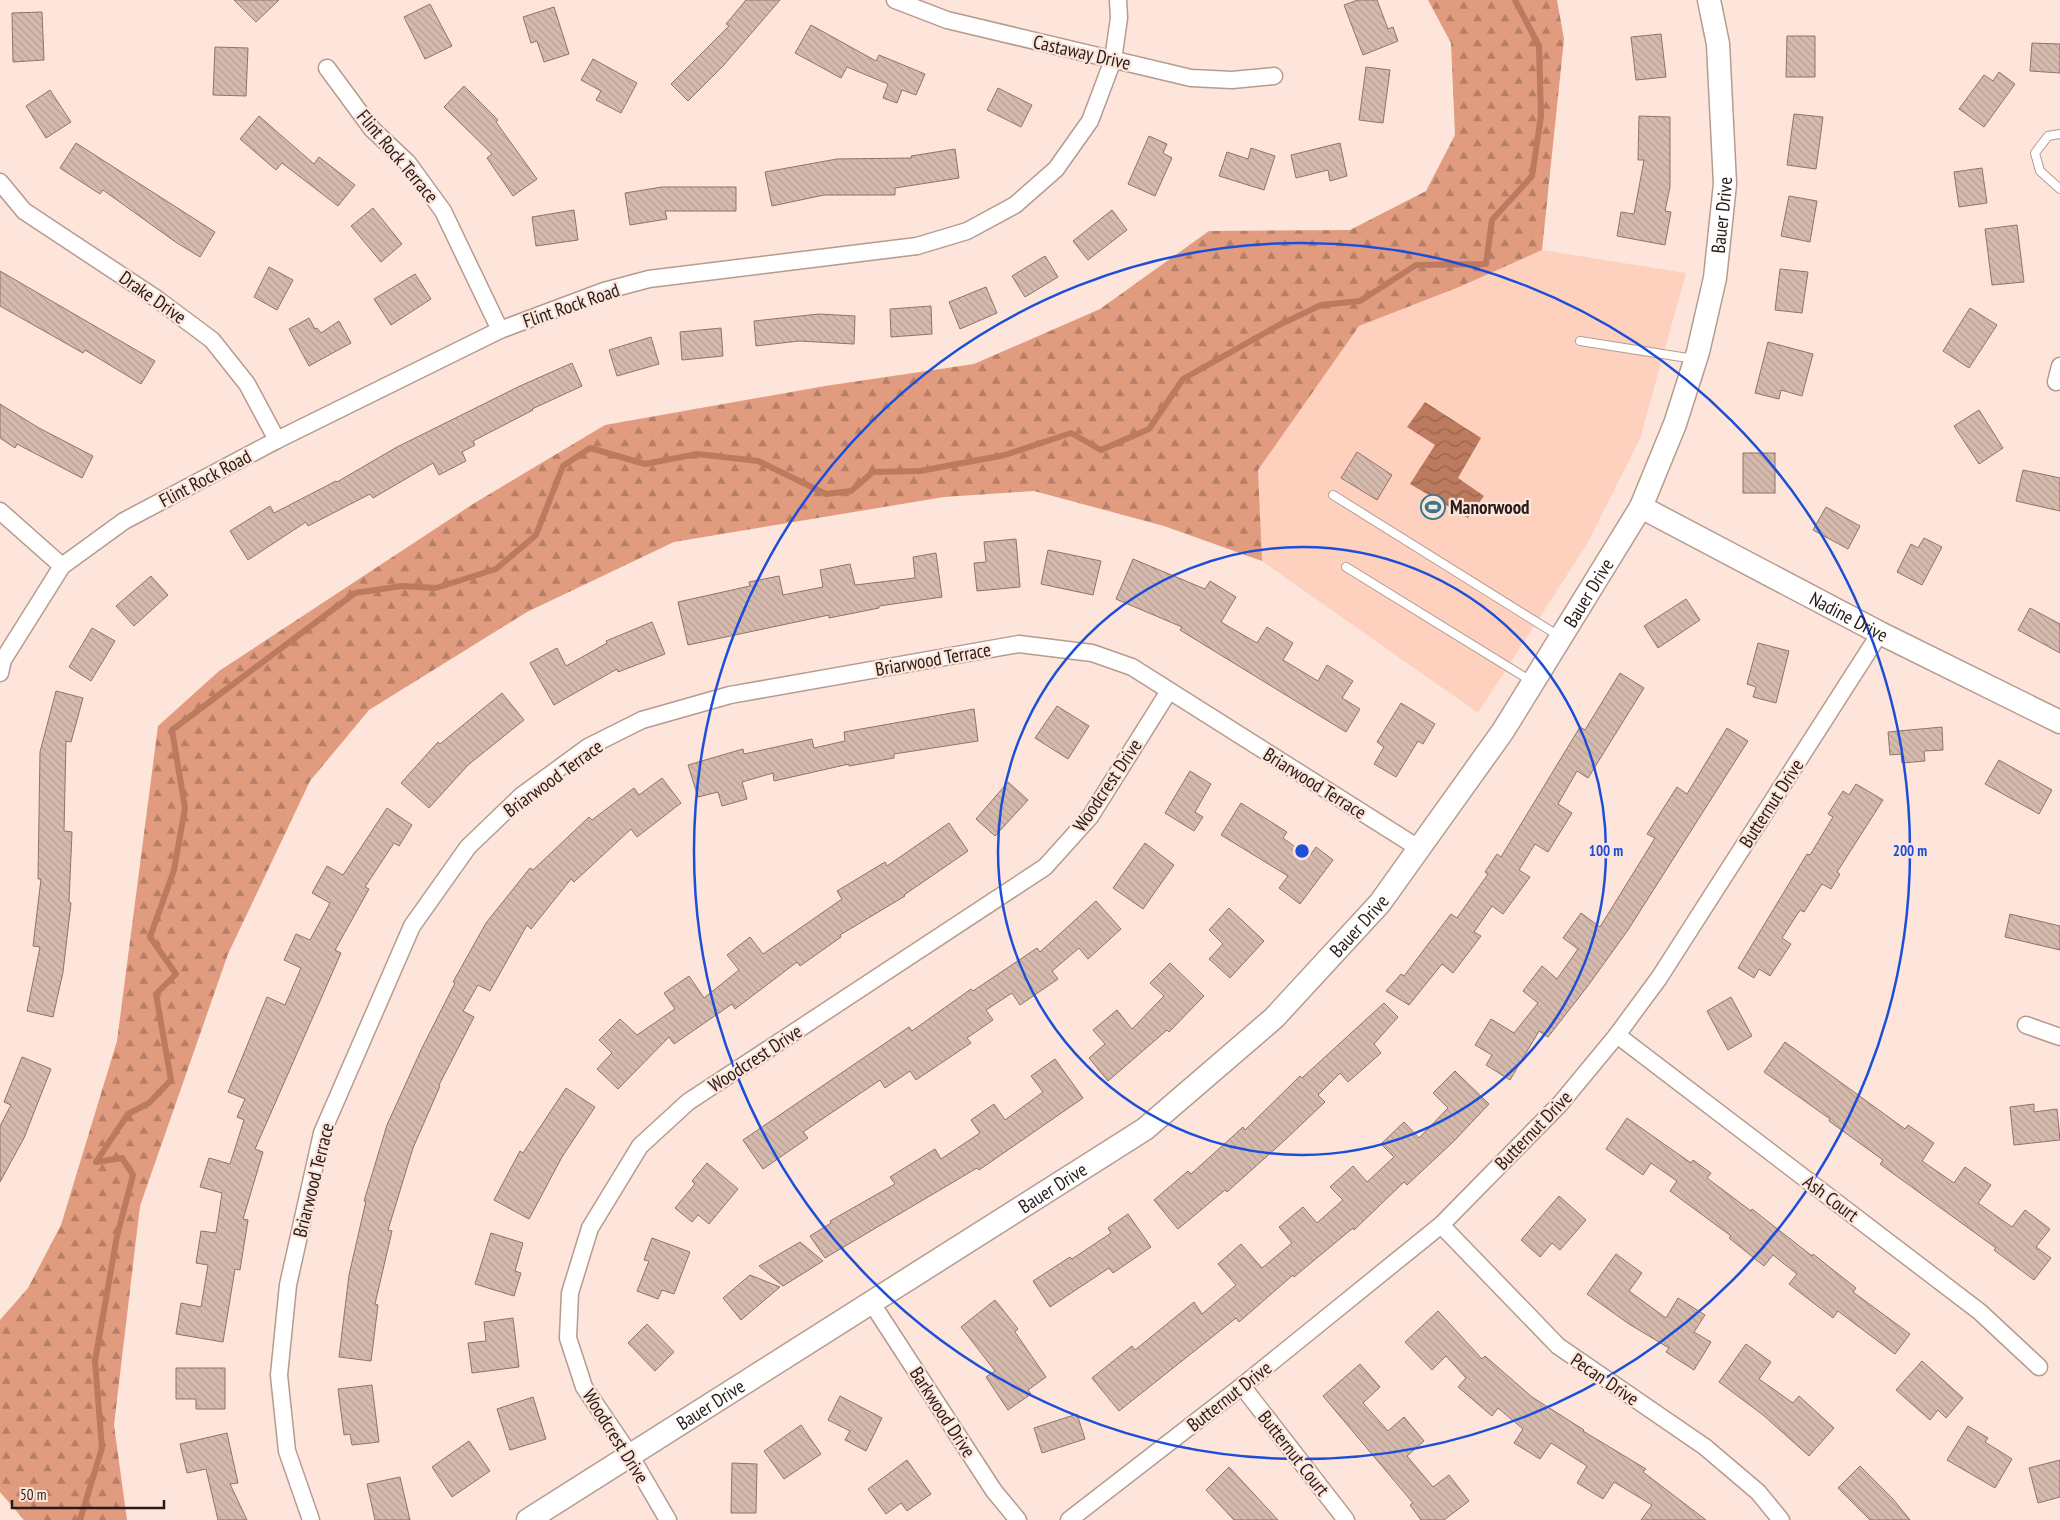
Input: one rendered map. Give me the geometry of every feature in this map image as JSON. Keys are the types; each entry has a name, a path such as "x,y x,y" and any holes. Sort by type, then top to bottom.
{"street":[{"name":"Castaway Drive","path":"895,0 947,20 1191,78 1232,80 1274,76"},
{"name":"Flint Rock Road","path":"0,673 3,660 62,566 124,521 277,440 500,330 604,291 650,279 917,246 967,231 1015,205 1056,169 1090,121 1112,60 1119,18 1118,0"},
{"name":"Bauer Drive","path":"528,1520 1145,1129 1274,1018 1380,903 1503,730 1561,637 1641,507 1675,424 1696,359 1715,278 1725,184 1718,44 1710,0"},
{"name":"Flint Rock Terrace","path":"327,68 372,129 408,163 444,211 500,330"},
{"name":"Drake Drive","path":"0,182 24,211 157,299 212,340 248,384 277,440"},
{"name":"Nadine Drive","path":"1641,507 1880,633 2060,722"},
{"path":"0,511 62,566"},
{"name":"Butternut Drive","path":"1069,1520 1242,1386 1440,1225 1560,1104 1617,1035 1659,978 1880,633"},
{"name":"Briarwood Terrace","path":"310,1520 287,1452 279,1375 288,1285 322,1133 412,926 468,847 521,796 588,747 642,720 730,694 1019,644 1092,654 1132,667 1420,849"},
{"name":"Woodcrest Drive","path":"668,1520 630,1455 584,1387 568,1338 570,1293 590,1228 640,1146 688,1102 1045,867 1090,817 1169,691"},
{"path":"2026,1025 2060,1037"},
{"name":"Ash Court","path":"1617,1035 1980,1312 2039,1367"},
{"name":"Pecan Drive","path":"1440,1225 1558,1346 1705,1447 1758,1492 1781,1520"},
{"name":"Barkwood Drive","path":"871,1302 994,1491 1018,1520"},
{"name":"Butternut Court","path":"1242,1386 1346,1520"}],"lane":[{"path":"2060,134 2048,136 2035,153 2040,171 2060,189"},
{"path":"1580,341 1696,359"},
{"path":"1333,495 1561,637"},
{"path":"1346,567 1533,682"}],"green space":[{"path":"1428,0 1557,0 1564,39 1542,250 1330,435 1262,561 1164,526 1034,491 944,497 674,542 527,612 369,710 310,781 228,954 140,1206 114,1425 127,1520 24,1520 0,1492 0,1320 28,1288 61,1225 117,1041 158,726 219,671 473,504 605,425 825,386 974,364 1100,309 1209,231 1350,230 1426,191 1455,135 1451,43"}],"shaded area":[{"name":"Manorwood","path":"1542,250 1686,273 1640,439 1587,544 1478,713 1262,561 1258,470 1359,326 1459,287"}],"water":[{"path":"1425,402 1481,438 1458,478 1484,496 1468,518 1410,484 1435,445 1407,427"}],"building":[{"path":"234,0 279,0 256,22"},
{"path":"746,0 780,0 723,66 688,101 671,84 729,26 726,24"},
{"path":"1358,0 1377,0 1388,29 1393,27 1398,41 1363,55 1344,5"},
{"path":"430,4 452,46 425,59 404,17"},
{"path":"554,7 569,54 544,62 537,41 531,43 523,17"},
{"path":"42,12 44,60 13,62 12,13"},
{"path":"811,25 876,61 879,55 925,74 916,95 902,90 897,103 883,98 888,84 847,67 841,78 795,53"},
{"path":"1661,34 1666,77 1636,80 1631,37"},
{"path":"1787,36 1815,36 1815,77 1786,77"},
{"path":"2032,43 2060,44 2060,73 2030,71"},
{"path":"215,47 248,48 246,96 213,95"},
{"path":"593,59 637,83 621,113 596,100 601,91 581,80"},
{"path":"1366,67 1390,70 1383,123 1359,120"},
{"path":"1999,72 2015,84 1984,127 1959,109 1984,75 1993,81"},
{"path":"464,86 498,120 496,122 537,179 513,196 487,158 492,154 444,107"},
{"path":"998,88 1032,105 1021,127 987,110"},
{"path":"50,90 71,122 46,138 26,106"},
{"path":"1794,114 1823,117 1816,169 1787,165"},
{"path":"259,116 314,164 319,157 355,185 338,206 282,163 276,170 240,139"},
{"path":"1639,116 1670,117 1670,187 1665,211 1671,212 1665,245 1617,236 1621,212 1634,214 1644,160 1638,160"},
{"path":"1149,136 1167,144 1163,153 1172,158 1155,196 1128,184"},
{"path":"76,143 215,232 200,257 177,243 103,190 100,194 60,168"},
{"path":"1340,143 1347,176 1330,181 1328,170 1296,178 1291,155"},
{"path":"1251,148 1275,156 1264,190 1219,176 1227,152 1248,159"},
{"path":"955,149 959,178 895,188 895,195 824,195 772,206 765,172 837,159 912,158 911,156"},
{"path":"1982,168 1987,203 1959,207 1954,172"},
{"path":"662,187 736,187 736,211 665,211 667,219 630,225 625,193"},
{"path":"1789,196 1817,201 1810,242 1781,236"},
{"path":"373,208 402,244 381,262 351,226"},
{"path":"574,210 578,240 536,246 532,217"},
{"path":"1112,210 1127,230 1088,260 1073,241"},
{"path":"2017,225 2024,282 1992,285 1985,229"},
{"path":"1045,256 1058,277 1025,297 1012,276"},
{"path":"269,267 293,280 277,310 254,297"},
{"path":"1780,269 1808,272 1802,313 1775,310"},
{"path":"0,271 155,361 141,384 85,350 83,353 0,306"},
{"path":"415,274 431,299 391,325 374,299"},
{"path":"986,287 997,313 960,329 949,302"},
{"path":"931,306 932,334 891,337 890,309"},
{"path":"1970,308 1997,325 1969,368 1943,351"},
{"path":"819,314 855,316 854,344 799,341 756,346 754,321"},
{"path":"309,318 315,329 317,328 321,333 339,321 351,343 309,366 289,329"},
{"path":"721,328 723,356 682,360 680,332"},
{"path":"651,337 659,364 617,376 609,350"},
{"path":"1768,342 1813,354 1802,396 1781,390 1779,399 1755,393"},
{"path":"572,363 582,386 532,409 473,441 475,445 462,452 466,461 439,475 433,463 373,498 370,494 308,526 306,522 248,560 230,531 270,506 274,513 337,482 397,447 520,386"},
{"path":"0,404 39,428 93,456 82,478 17,444 15,448 0,438"},
{"path":"1979,410 2003,448 1979,464 1954,426"},
{"path":"1357,452 1392,475 1377,500 1341,478"},
{"path":"1743,453 1775,453 1775,493 1743,493"},
{"path":"2023,470 2060,478 2060,511 2016,501"},
{"path":"1826,507 1860,526 1848,549 1813,530"},
{"path":"1924,538 1942,547 1922,585 1897,572 1911,544 1918,548"},
{"path":"1016,539 1020,587 977,591 974,563 986,562 984,542"},
{"path":"1048,550 1101,561 1093,595 1041,584"},
{"path":"936,553 942,597 879,606 879,608 829,618 829,615 688,645 678,602 750,586 749,582 779,576 783,595 823,587 820,570 850,564 855,585 915,578 913,557"},
{"path":"1133,559 1205,589 1210,581 1236,597 1221,622 1257,643 1267,627 1293,643 1283,660 1318,681 1327,665 1353,681 1342,698 1360,709 1346,732 1180,630 1182,627 1116,599"},
{"path":"151,576 168,595 134,626 116,606"},
{"path":"1686,599 1700,620 1658,648 1644,626"},
{"path":"2030,608 2060,624 2060,653 2018,630"},
{"path":"652,622 665,654 618,672 617,669 554,705 530,663 557,648 566,666 607,643 606,641"},
{"path":"92,628 115,641 91,681 69,667"},
{"path":"1758,643 1789,651 1776,703 1753,697 1756,687 1747,684"},
{"path":"1620,673 1644,688 1588,778 1577,771 1558,804 1572,813 1548,852 1535,844 1519,870 1530,877 1503,914 1492,906 1474,932 1481,936 1453,973 1442,964 1409,1005 1386,991 1401,974 1404,976 1451,914 1457,918 1488,874 1485,872 1497,854 1501,857 1580,727 1585,730"},
{"path":"56,691 83,698 71,742 66,741 64,831 72,832 69,902 71,903 63,972 53,1017 27,1011 40,947 33,946 41,879 38,879 40,752"},
{"path":"502,693 524,720 468,765 429,808 401,783 438,742 440,744"},
{"path":"1401,703 1435,724 1423,744 1418,741 1396,777 1374,764 1384,747 1377,742"},
{"path":"1057,706 1089,726 1068,759 1035,738"},
{"path":"974,709 978,741 894,754 894,758 849,766 849,764 774,781 773,773 742,782 747,799 722,806 718,792 698,797 688,765 743,749 744,754 812,739 814,748 845,741 844,732"},
{"path":"1942,727 1943,750 1924,751 1925,761 1902,763 1901,754 1890,755 1888,732"},
{"path":"1727,728 1748,741 1628,930 1548,1037 1539,1031 1510,1080 1486,1065 1492,1055 1475,1045 1491,1019 1514,1033 1538,1003 1523,991 1542,966 1557,979 1578,949 1563,938 1581,913 1600,927 1655,838 1647,834 1677,787 1687,794"},
{"path":"1999,760 2052,790 2039,814 1985,784"},
{"path":"1190,771 1211,784 1195,812 1203,817 1194,831 1165,813"},
{"path":"662,778 681,803 637,837 631,829 574,882 571,879 531,929 527,925 490,991 478,985 463,1011 474,1017 439,1085 413,1148 388,1230 392,1231 375,1304 378,1305 371,1361 339,1357 349,1275 366,1201 364,1201 387,1125 422,1048 455,983 453,982 486,923 530,868 533,870 589,817 592,820 634,788 639,795"},
{"path":"1008,782 1028,800 995,836 976,819"},
{"path":"1856,784 1883,800 1837,872 1840,874 1831,889 1822,884 1804,912 1800,910 1782,938 1791,944 1770,976 1759,969 1754,978 1738,968 1807,854 1810,855 1833,817 1828,814 1843,791 1849,795"},
{"path":"1241,803 1287,832 1283,838 1309,857 1316,847 1333,860 1300,904 1279,888 1288,876 1221,835"},
{"path":"387,808 412,825 399,846 394,843 365,887 369,889 335,950 341,953 255,1149 263,1152 243,1219 248,1220 240,1270 235,1269 223,1342 176,1334 181,1303 201,1307 208,1265 196,1263 201,1231 216,1233 222,1193 200,1187 209,1158 230,1164 244,1120 237,1117 245,1099 228,1092 267,997 285,1005 301,968 284,960 296,934 310,940 330,903 312,893 327,866 343,875"},
{"path":"949,823 968,851 905,896 840,935 841,937 800,966 797,962 735,1009 732,1004 674,1044 669,1037 618,1089 597,1069 612,1053 599,1040 620,1019 637,1035 675,1009 664,993 689,976 704,998 739,970 727,955 750,937 763,954 842,899 837,891 885,862 887,866"},
{"path":"1145,843 1174,865 1143,909 1113,888"},
{"path":"1096,901 1121,929 1088,959 1079,948 1052,971 1058,979 1020,1005 1012,993 986,1010 993,1020 967,1038 971,1043 916,1080 910,1071 885,1088 880,1080 803,1132 808,1138 763,1169 743,1140 909,1027 912,1031 971,989 973,991 1037,948 1040,952"},
{"path":"1229,908 1264,941 1230,978 1209,959 1223,944 1209,930"},
{"path":"2010,914 2060,926 2060,950 2005,937"},
{"path":"1170,963 1204,996 1169,1032 1167,1030 1108,1081 1089,1058 1105,1044 1093,1030 1117,1010 1132,1029 1164,996 1150,983"},
{"path":"1731,997 1752,1036 1728,1050 1707,1011"},
{"path":"1384,1003 1398,1017 1374,1044 1381,1053 1348,1082 1340,1073 1318,1095 1325,1102 1227,1192 1225,1190 1178,1229 1154,1200 1188,1171 1191,1174 1243,1127 1245,1130 1300,1076 1302,1078"},
{"path":"1785,1042 1905,1129 1908,1125 1934,1143 1922,1161 1954,1183 1965,1167 1991,1185 1978,1203 2012,1227 2025,1210 2050,1229 2036,1247 2051,1258 2034,1280 1994,1250 1996,1248 1880,1164 1883,1160 1829,1121 1830,1119 1764,1072"},
{"path":"22,1057 51,1069 24,1138 0,1182 0,1126 11,1105 4,1102"},
{"path":"1055,1059 1083,1098 979,1170 977,1168 825,1258 810,1236 831,1223 830,1221 895,1184 890,1177 935,1149 941,1159 980,1133 971,1120 994,1104 1005,1120 1043,1092 1031,1076"},
{"path":"1455,1071 1489,1104 1454,1141 1407,1185 1404,1182 1354,1230 1353,1228 1294,1277 1293,1275 1239,1322 1236,1318 1119,1411 1092,1378 1132,1346 1135,1350 1194,1302 1202,1314 1236,1285 1218,1264 1241,1244 1262,1268 1292,1243 1279,1227 1303,1207 1317,1223 1343,1200 1330,1187 1353,1166 1367,1182 1394,1157 1381,1144 1404,1122 1419,1138 1448,1108 1433,1093"},
{"path":"566,1088 595,1107 562,1157 529,1219 494,1200 520,1151 523,1153"},
{"path":"2034,1104 2034,1112 2057,1109 2060,1140 2014,1145 2010,1107"},
{"path":"1627,1118 1691,1163 1693,1160 1711,1173 1707,1178 1751,1211 1752,1209 1812,1256 1813,1254 1856,1288 1853,1292 1910,1334 1895,1354 1838,1311 1833,1318 1789,1284 1797,1274 1773,1255 1764,1266 1729,1238 1731,1236 1670,1191 1677,1181 1651,1163 1643,1175 1606,1149"},
{"path":"707,1163 738,1189 709,1224 698,1215 692,1222 675,1208 695,1184 692,1181"},
{"path":"1559,1196 1586,1220 1560,1250 1552,1243 1540,1257 1521,1240"},
{"path":"1128,1214 1151,1247 1113,1273 1109,1268 1050,1307 1033,1281 1070,1257 1072,1259 1111,1233 1108,1228"},
{"path":"491,1233 523,1243 515,1271 521,1273 514,1296 475,1284"},
{"path":"652,1238 690,1252 674,1294 662,1290 658,1299 637,1291 649,1261 644,1260"},
{"path":"800,1242 823,1261 783,1286 759,1266"},
{"path":"1616,1254 1642,1273 1629,1291 1666,1318 1678,1298 1705,1315 1694,1332 1711,1342 1694,1370 1666,1352 1669,1348 1629,1324 1587,1294"},
{"path":"750,1275 780,1287 741,1320 723,1298"},
{"path":"995,1300 1018,1329 1015,1332 1046,1377 1028,1390 1031,1394 1008,1410 986,1377 995,1371 961,1327"},
{"path":"1438,1311 1482,1359 1485,1356 1532,1397 1583,1431 1646,1469 1643,1472 1706,1520 1641,1520 1652,1505 1614,1482 1603,1499 1577,1483 1587,1466 1551,1443 1540,1459 1514,1443 1523,1429 1498,1408 1492,1416 1458,1387 1466,1378 1446,1356 1432,1370 1405,1342"},
{"path":"513,1318 519,1367 472,1373 468,1343 486,1341 484,1322"},
{"path":"647,1324 674,1352 655,1371 628,1343"},
{"path":"1746,1344 1771,1362 1759,1379 1793,1403 1799,1396 1834,1428 1809,1456 1763,1415 1719,1382"},
{"path":"1922,1361 1963,1398 1946,1418 1938,1410 1930,1420 1896,1390"},
{"path":"1360,1364 1380,1387 1363,1403 1388,1431 1404,1417 1424,1441 1407,1456 1433,1487 1449,1475 1469,1501 1444,1520 1421,1520 1410,1505 1413,1503 1323,1396"},
{"path":"176,1368 225,1368 225,1409 196,1409 196,1399 176,1399"},
{"path":"372,1385 379,1442 352,1445 350,1434 344,1435 338,1389"},
{"path":"840,1396 882,1418 866,1451 845,1440 850,1431 828,1420"},
{"path":"533,1397 546,1439 510,1450 497,1409"},
{"path":"1077,1414 1085,1439 1042,1453 1034,1428"},
{"path":"801,1425 821,1454 784,1479 764,1451"},
{"path":"1968,1426 1988,1438 1985,1442 2012,1459 1995,1488 1947,1460"},
{"path":"227,1433 238,1483 230,1484 247,1520 218,1520 206,1469 187,1473 180,1444"},
{"path":"469,1441 490,1471 452,1497 432,1467"},
{"path":"907,1460 931,1494 907,1511 901,1503 886,1514 868,1489"},
{"path":"2060,1460 2060,1497 2038,1503 2029,1468"},
{"path":"732,1463 757,1464 756,1513 731,1513"},
{"path":"1860,1466 1893,1499 1910,1520 1870,1520 1838,1488"},
{"path":"1229,1467 1278,1520 1234,1520 1206,1490"},
{"path":"400,1477 410,1520 375,1520 367,1484"}],"waterway":[{"path":"80,1520 102,1448 95,1361 117,1236 133,1175 122,1158 96,1162 128,1114 149,1103 171,1080 156,994 176,974 150,937 174,870 185,808 172,730 355,593 402,586 436,588 496,569 536,535 563,466 590,448 645,464 697,454 758,461 826,494 851,491 873,472 920,471 1005,455 1071,433 1101,450 1149,429 1183,379 1279,325 1321,305 1360,301 1416,265 1486,264 1492,220 1532,176 1541,116 1539,46 1515,0"}],"place":[{"name":"Manorwood","path":"1433,507"}]}
